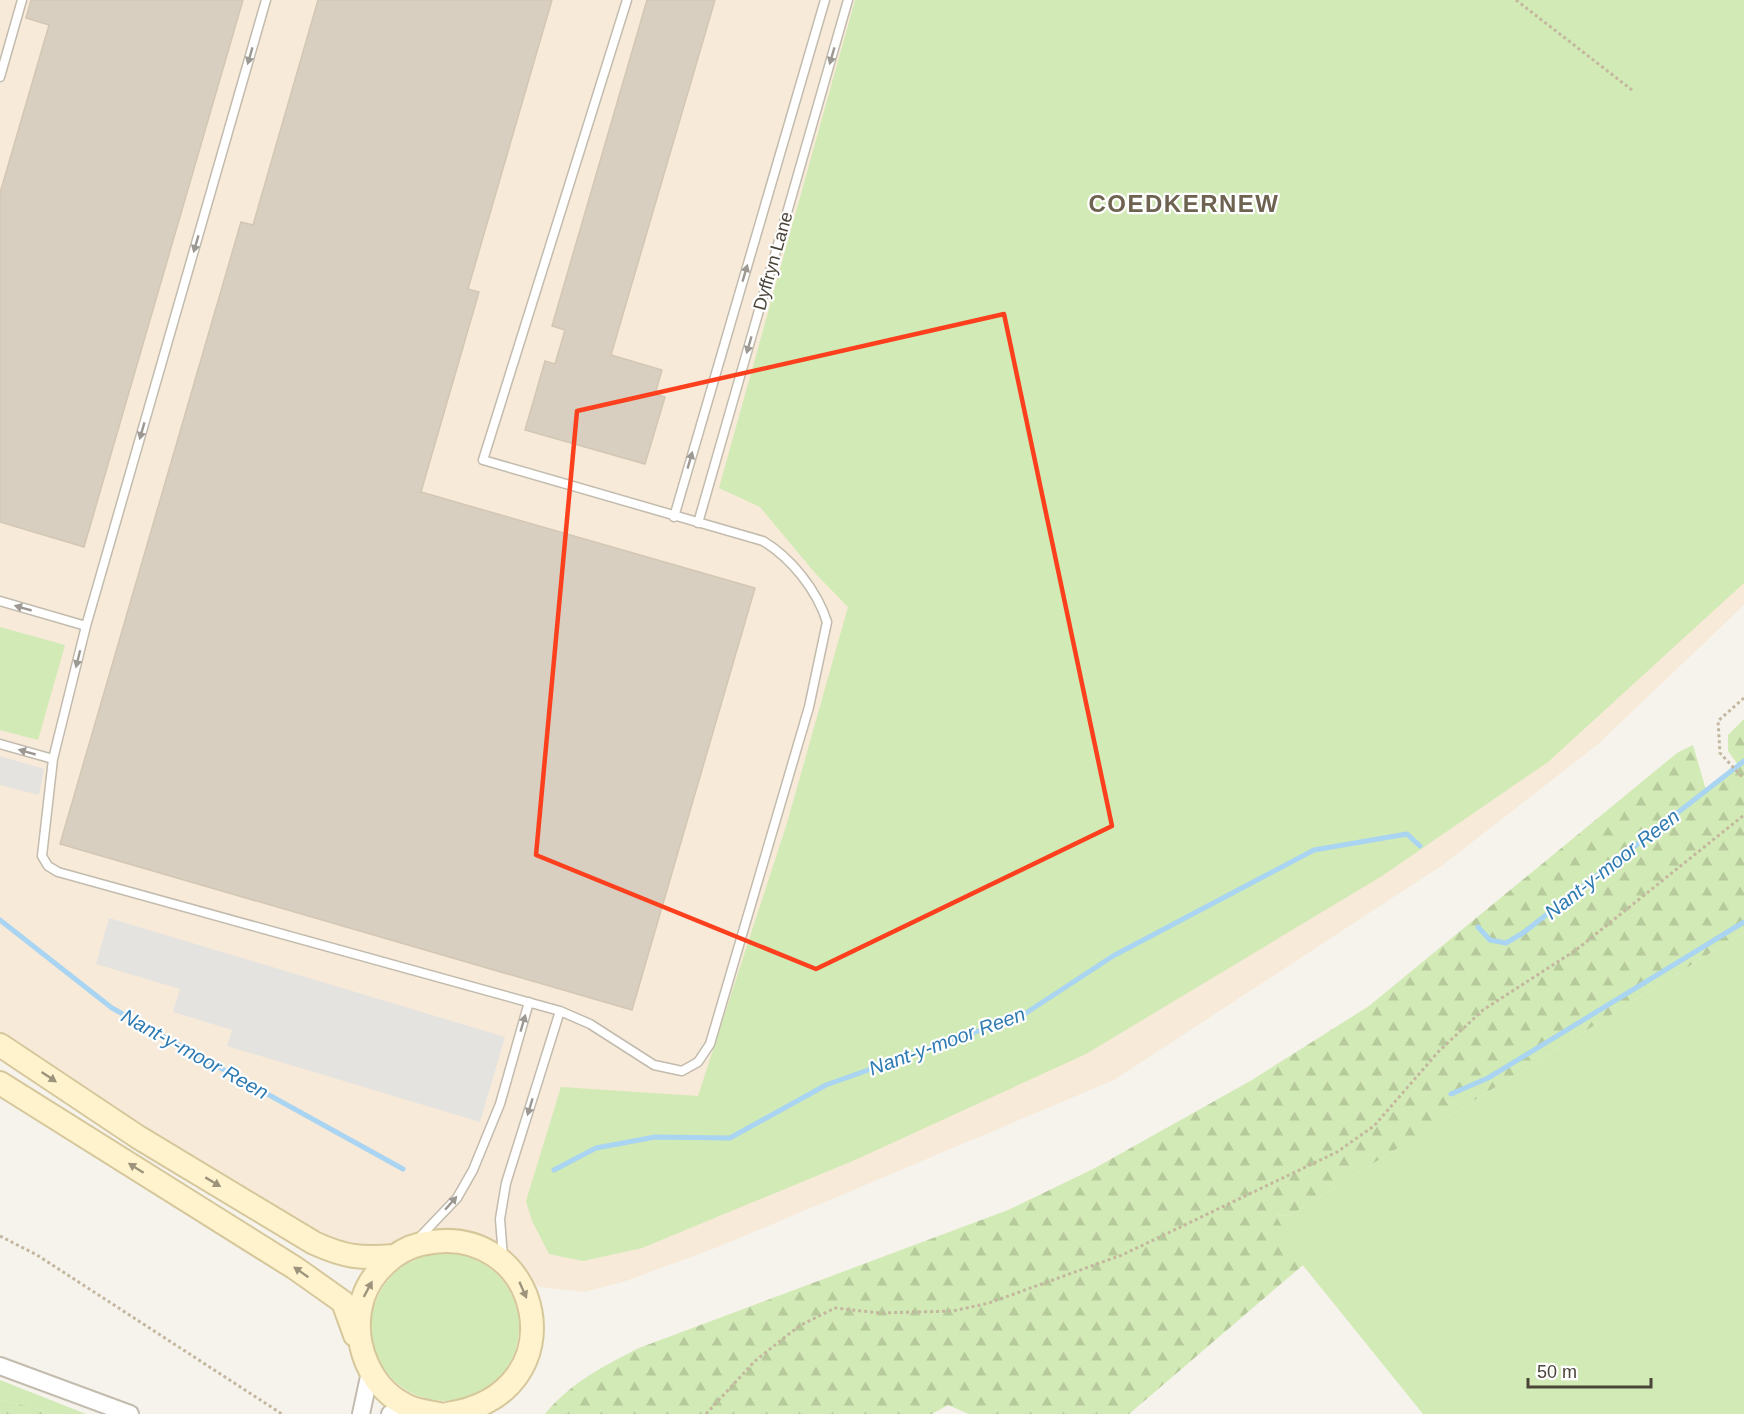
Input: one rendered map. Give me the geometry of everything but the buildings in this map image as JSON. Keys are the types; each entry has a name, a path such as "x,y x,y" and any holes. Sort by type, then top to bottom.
{"street":[{"path":"0,1045 138,1137 314,1243 341,1255 364,1259 440,1240 470,1243 503,1261 522,1285 532,1313 532,1342 521,1372 500,1395 473,1410 447,1414"},
{"path":"0,1083 295,1268 343,1302 370,1372 388,1393 412,1408 438,1414"},
{"path":"360,1347 358,1322 363,1296 376,1274 403,1251"},
{"path":"0,1366 130,1414"},
{"path":"361,1414 370,1372"},
{"path":"390,1414 412,1408"}],"lane":[{"path":"0,77 22,0"},
{"path":"266,0 86,626 54,759 42,856 48,866 58,872 560,1011 590,1024 654,1065 682,1071 698,1062 710,1044 809,707 827,631 824,612 793,564 778,550 763,541 483,460 627,0"},
{"name":"Dyffryn Lane","path":"674,517 825,0"},
{"name":"Dyffryn Lane","path":"698,523 847,0"},
{"path":"0,601 86,626"},
{"path":"0,744 54,759"},
{"path":"403,1251 457,1198 473,1170 500,1104 529,1002"},
{"path":"503,1261 500,1219 506,1183 560,1011"}],"path":[{"path":"1516,0 1632,90"},
{"path":"1744,698 1718,721 1720,753 1744,780"},
{"path":"706,1414 755,1360 799,1326 836,1308 880,1313 953,1311 989,1303 1122,1255 1337,1152 1374,1126 1439,1051 1483,1010 1576,950 1744,815"},
{"path":"0,1236 37,1255 282,1414"}],"highlighted area":[{"path":"1004,314 1112,826 816,969 536,855 577,411"}],"shaded area":[{"path":"0,0 1744,0 1744,605 1597,745 1444,864 1114,1080 718,1247 623,1282 584,1292 522,1285 470,1243 341,1255 0,1045"},
{"path":"0,756 44,769 39,795 0,785"},
{"path":"109,918 505,1037 480,1122 227,1046 232,1030 173,1012 180,989 96,964"}],"green space":[{"path":"855,0 1744,0 1744,583 1548,762 1382,876 1086,1054 855,1160 642,1248 583,1261 549,1254 532,1221 526,1201 561,1087 698,1096 787,823 848,607 815,573 760,507 719,488"},
{"path":"0,627 65,645 38,740 0,730"},
{"path":"1744,719 1744,932 1289,1216 1275,1214 1303,1265 1129,1414 969,1414 948,1405 932,1414 545,1414 576,1384 639,1348 1008,1210 1095,1168 1252,1080 1369,1006 1677,753 1693,745 1706,790 1739,766 1728,751 1728,735"},
{"path":"1744,932 1744,1414 1423,1414 1297,1258 1274,1214 1289,1216"},
{"path":"445,1253 473,1258 486,1265 497,1275 507,1286 514,1299 519,1327 514,1355 507,1368 497,1379 486,1389 473,1396 445,1401 417,1396 404,1389 393,1379 383,1368 376,1355 371,1327 376,1299 383,1286 393,1275 404,1265 417,1258"},
{"path":"0,1380 86,1414 50,1414 32,1407 0,1400"},
{"path":"0,1400 32,1407 50,1414 0,1414"}],"waterway":[{"name":"Nant-y-moor Reen","path":"1478,927 1490,940 1506,943 1523,933 1744,761"},
{"name":"Nant-y-moor Reen","path":"554,1170 596,1148 655,1137 730,1138 826,1085 1023,1015 1113,956 1314,850 1407,834 1420,846"},
{"name":"Nant-y-moor Reen","path":"0,920 112,1008 403,1169"},
{"path":"1451,1094 1488,1078 1744,922"}],"district":[{"name":"COEDKERNEW","path":"1184,204"}]}
